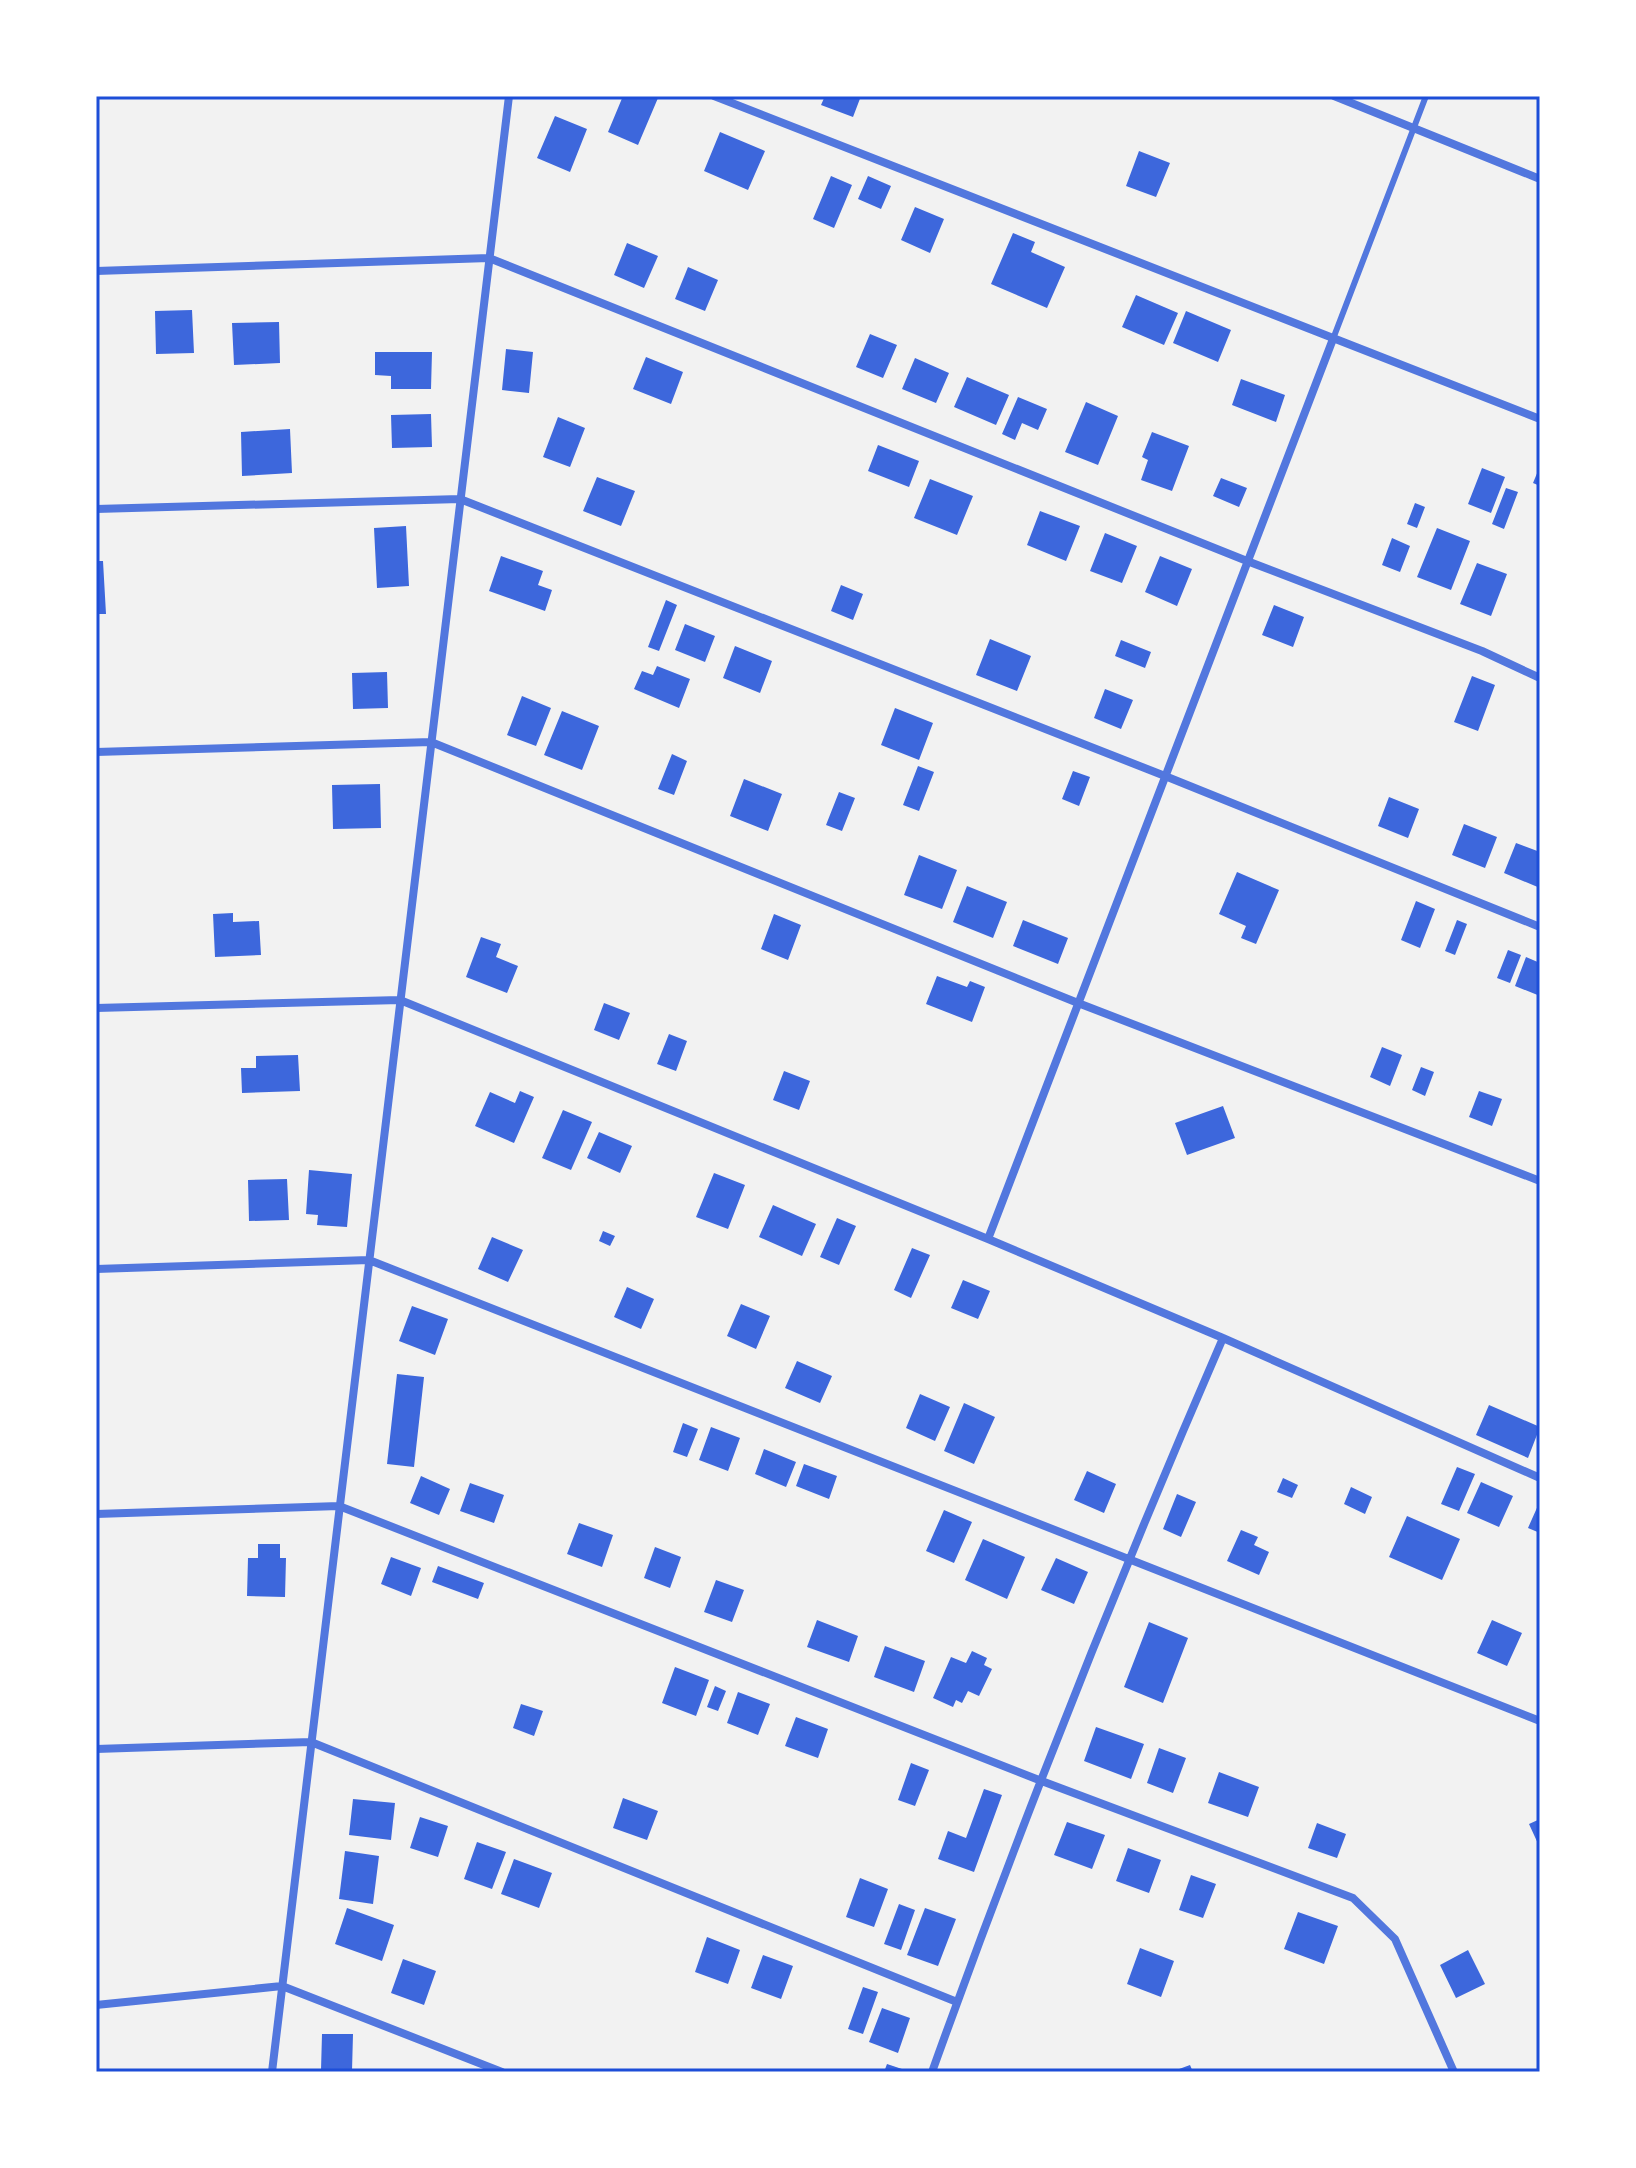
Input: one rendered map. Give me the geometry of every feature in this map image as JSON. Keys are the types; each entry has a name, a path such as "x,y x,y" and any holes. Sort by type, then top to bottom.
{"street":[{"path":"272,2072 509,96"},
{"path":"714,96 1540,419"},
{"path":"1334,96 1540,179"},
{"path":"96,271 489,258 1247,561 1482,651 1540,678"},
{"path":"988,1239 1333,339"},
{"path":"96,509 460,499 1540,927"},
{"path":"96,752 431,742 1078,1003 1540,1181"},
{"path":"96,1008 400,1000 988,1239 1223,1338 1540,1478"},
{"path":"96,1269 369,1260 1540,1721"},
{"path":"932,2072 1039,1780 1128,1558 1223,1338"},
{"path":"96,1514 339,1506 1039,1780 1353,1898 1395,1939 1454,2072"},
{"path":"96,1749 311,1742 957,2002"},
{"path":"96,2005 282,1986 502,2072"}],"lane":[{"path":"1333,339 1426,96"}],"building":[{"path":"623,96 658,98 638,145 608,132"},
{"path":"825,96 861,96 853,117 821,105"},
{"path":"555,116 587,129 570,172 537,158"},
{"path":"720,132 765,151 748,190 704,171"},
{"path":"1139,151 1170,163 1156,197 1126,186"},
{"path":"831,176 852,185 834,228 813,219"},
{"path":"868,176 891,186 881,209 858,199"},
{"path":"915,207 944,219 930,253 901,240"},
{"path":"1013,233 1035,242 1031,252 1065,267 1047,308 991,284"},
{"path":"627,243 658,256 644,288 614,275"},
{"path":"688,267 718,280 705,311 675,299"},
{"path":"1136,295 1178,313 1164,345 1122,327"},
{"path":"192,310 194,353 156,354 155,311"},
{"path":"1186,311 1231,330 1218,362 1173,343"},
{"path":"279,322 280,363 234,365 232,323"},
{"path":"870,334 897,345 883,378 856,367"},
{"path":"506,349 533,352 529,393 502,390"},
{"path":"375,352 432,352 431,389 391,389 391,376 375,375"},
{"path":"646,357 683,372 671,404 633,389"},
{"path":"915,358 949,373 936,403 902,389"},
{"path":"967,377 1009,395 996,425 954,407"},
{"path":"1241,379 1285,395 1276,422 1232,405"},
{"path":"1018,397 1047,409 1038,430 1022,423 1015,440 1002,434"},
{"path":"1086,402 1118,416 1098,465 1065,452"},
{"path":"431,414 432,447 392,448 391,415"},
{"path":"558,417 585,428 570,467 543,457"},
{"path":"290,429 292,473 242,476 241,432"},
{"path":"1152,432 1189,446 1172,491 1141,480 1148,460 1142,457"},
{"path":"878,445 919,461 909,487 868,471"},
{"path":"1540,466 1540,486 1533,483"},
{"path":"1482,468 1505,477 1491,513 1468,504"},
{"path":"597,477 635,491 621,526 583,511"},
{"path":"1221,478 1247,488 1239,507 1213,496"},
{"path":"930,479 973,496 957,535 914,518"},
{"path":"1506,488 1518,492 1504,529 1492,524"},
{"path":"1415,503 1425,507 1417,528 1407,524"},
{"path":"1040,511 1080,526 1066,561 1027,545"},
{"path":"406,526 409,586 377,588 374,528"},
{"path":"1437,528 1470,541 1451,590 1417,577"},
{"path":"1105,533 1137,546 1122,583 1090,571"},
{"path":"1392,538 1410,546 1400,572 1382,565"},
{"path":"501,556 543,571 538,585 552,590 545,611 489,591"},
{"path":"1160,556 1192,569 1177,606 1145,592"},
{"path":"96,561 103,561 106,614 96,614"},
{"path":"1477,563 1507,574 1491,616 1460,604"},
{"path":"841,585 863,594 853,620 831,611"},
{"path":"666,600 677,605 659,651 648,647"},
{"path":"1274,605 1304,617 1293,647 1262,635"},
{"path":"685,624 715,636 705,662 675,650"},
{"path":"990,639 1031,656 1017,691 976,675"},
{"path":"1121,640 1151,652 1145,668 1115,656"},
{"path":"735,646 772,661 760,693 723,678"},
{"path":"657,666 690,679 679,708 634,689 642,671 653,675"},
{"path":"387,672 388,708 353,709 352,673"},
{"path":"1472,676 1495,685 1478,731 1454,722"},
{"path":"1105,689 1133,700 1121,729 1094,718"},
{"path":"522,696 551,708 536,746 507,735"},
{"path":"895,708 933,723 919,760 881,745"},
{"path":"562,711 599,726 582,770 544,755"},
{"path":"672,754 687,761 674,795 658,789"},
{"path":"918,766 934,772 919,811 903,805"},
{"path":"1073,771 1090,777 1079,806 1062,799"},
{"path":"744,779 782,794 768,831 730,816"},
{"path":"380,784 381,828 333,829 332,785"},
{"path":"839,792 855,798 842,831 826,825"},
{"path":"1389,797 1419,809 1408,838 1378,826"},
{"path":"1464,824 1497,837 1485,868 1452,855"},
{"path":"1516,843 1540,852 1540,888 1504,873"},
{"path":"919,855 957,870 942,909 904,895"},
{"path":"1237,872 1279,890 1256,944 1241,938 1246,926 1219,914"},
{"path":"967,886 1007,902 993,938 953,922"},
{"path":"1416,901 1435,909 1420,948 1401,940"},
{"path":"233,913 233,922 259,921 261,955 215,957 213,914"},
{"path":"774,914 801,925 788,960 761,949"},
{"path":"1023,920 1068,938 1058,964 1013,946"},
{"path":"1457,920 1467,924 1455,955 1445,951"},
{"path":"481,937 501,944 496,957 518,966 507,993 466,977"},
{"path":"1508,950 1521,955 1510,983 1497,978"},
{"path":"1526,957 1540,963 1540,996 1515,986"},
{"path":"937,976 967,987 970,981 985,987 972,1022 926,1004"},
{"path":"604,1003 630,1013 619,1040 594,1030"},
{"path":"669,1034 687,1041 676,1071 657,1064"},
{"path":"1382,1047 1402,1055 1390,1086 1370,1077"},
{"path":"298,1055 300,1091 242,1093 241,1068 256,1068 256,1056"},
{"path":"1421,1067 1434,1072 1425,1096 1412,1090"},
{"path":"784,1071 810,1081 799,1110 773,1100"},
{"path":"520,1091 534,1097 514,1143 475,1126 490,1092 515,1103"},
{"path":"1479,1091 1502,1099 1492,1126 1469,1117"},
{"path":"1223,1106 1235,1138 1187,1155 1175,1123"},
{"path":"563,1110 592,1122 571,1170 542,1158"},
{"path":"599,1132 632,1146 620,1173 587,1158"},
{"path":"309,1170 352,1174 347,1227 317,1225 318,1215 306,1214"},
{"path":"714,1173 745,1185 728,1229 696,1217"},
{"path":"287,1179 289,1220 249,1221 248,1180"},
{"path":"773,1205 816,1224 802,1256 759,1237"},
{"path":"837,1218 856,1226 839,1265 820,1257"},
{"path":"603,1231 615,1236 610,1246 599,1241"},
{"path":"492,1237 523,1250 508,1282 478,1269"},
{"path":"912,1248 930,1255 911,1298 894,1290"},
{"path":"963,1280 990,1291 978,1319 951,1308"},
{"path":"627,1287 654,1299 641,1329 614,1317"},
{"path":"741,1304 770,1316 756,1349 727,1336"},
{"path":"412,1306 448,1319 435,1355 399,1341"},
{"path":"797,1361 832,1376 820,1403 785,1388"},
{"path":"397,1374 424,1377 414,1467 387,1464"},
{"path":"920,1394 950,1407 935,1441 906,1428"},
{"path":"964,1403 995,1417 974,1464 944,1451"},
{"path":"1489,1405 1540,1427 1528,1458 1476,1435"},
{"path":"683,1423 698,1429 687,1457 673,1452"},
{"path":"711,1427 740,1438 728,1471 699,1460"},
{"path":"764,1449 796,1462 786,1487 755,1474"},
{"path":"804,1464 837,1476 829,1499 796,1486"},
{"path":"1457,1467 1475,1474 1459,1511 1441,1504"},
{"path":"1087,1471 1116,1484 1104,1513 1074,1500"},
{"path":"421,1476 450,1489 439,1515 410,1503"},
{"path":"1283,1478 1298,1485 1292,1498 1277,1492"},
{"path":"1481,1482 1513,1496 1499,1527 1467,1513"},
{"path":"470,1483 504,1495 494,1523 460,1511"},
{"path":"1351,1487 1372,1497 1365,1514 1344,1504"},
{"path":"1177,1494 1196,1502 1181,1537 1163,1529"},
{"path":"1540,1501 1540,1533 1528,1528"},
{"path":"944,1510 972,1522 954,1563 926,1551"},
{"path":"1407,1516 1460,1539 1442,1580 1389,1557"},
{"path":"579,1523 613,1535 602,1567 567,1554"},
{"path":"1241,1530 1258,1537 1254,1545 1269,1552 1259,1575 1227,1561"},
{"path":"983,1539 1025,1557 1007,1599 965,1580"},
{"path":"258,1544 280,1544 280,1558 286,1558 285,1597 247,1596 248,1558 258,1558"},
{"path":"655,1547 681,1557 670,1588 644,1578"},
{"path":"391,1557 421,1568 411,1596 381,1584"},
{"path":"1056,1558 1088,1572 1074,1604 1041,1590"},
{"path":"438,1566 484,1583 478,1599 432,1582"},
{"path":"716,1580 744,1590 732,1622 704,1612"},
{"path":"817,1620 858,1636 849,1662 807,1647"},
{"path":"1492,1620 1522,1633 1507,1666 1477,1653"},
{"path":"1149,1622 1188,1638 1163,1703 1124,1687"},
{"path":"885,1646 925,1661 914,1692 874,1677"},
{"path":"972,1651 987,1658 984,1665 992,1669 979,1696 968,1691 962,1703 956,1700 953,1707 933,1698 951,1657 966,1663"},
{"path":"675,1667 709,1680 696,1716 662,1703"},
{"path":"715,1686 726,1691 718,1711 707,1707"},
{"path":"738,1692 770,1704 758,1735 727,1723"},
{"path":"521,1704 543,1711 534,1736 513,1728"},
{"path":"796,1717 828,1729 818,1758 785,1746"},
{"path":"1096,1727 1144,1744 1131,1779 1084,1761"},
{"path":"1159,1748 1186,1758 1173,1793 1147,1783"},
{"path":"911,1763 929,1770 915,1806 898,1800"},
{"path":"1219,1772 1259,1787 1248,1817 1208,1803"},
{"path":"984,1789 1002,1795 974,1872 938,1859 948,1831 966,1838"},
{"path":"623,1798 658,1811 647,1840 613,1828"},
{"path":"353,1799 395,1803 391,1840 349,1835"},
{"path":"420,1817 448,1826 438,1857 410,1848"},
{"path":"1540,1819 1540,1848 1529,1824"},
{"path":"1067,1822 1105,1835 1092,1869 1054,1855"},
{"path":"1317,1823 1346,1834 1337,1858 1308,1848"},
{"path":"477,1842 506,1852 492,1889 464,1879"},
{"path":"1128,1848 1161,1860 1149,1893 1116,1881"},
{"path":"345,1851 379,1856 373,1904 339,1899"},
{"path":"514,1859 552,1873 539,1908 501,1894"},
{"path":"1191,1875 1216,1884 1203,1918 1179,1910"},
{"path":"860,1878 888,1889 874,1927 846,1917"},
{"path":"899,1904 915,1910 901,1950 884,1944"},
{"path":"347,1908 394,1925 382,1961 335,1944"},
{"path":"925,1908 956,1919 938,1966 907,1955"},
{"path":"1298,1912 1338,1926 1324,1964 1284,1949"},
{"path":"707,1937 740,1950 728,1984 695,1972"},
{"path":"1140,1948 1174,1961 1161,1997 1127,1984"},
{"path":"1468,1950 1485,1984 1456,1998 1440,1965"},
{"path":"763,1955 793,1966 781,1999 751,1988"},
{"path":"403,1959 436,1971 424,2005 391,1993"},
{"path":"863,1987 878,1992 863,2034 848,2029"},
{"path":"882,2008 910,2018 898,2053 869,2042"},
{"path":"322,2034 353,2034 352,2071 321,2070"},
{"path":"887,2064 902,2069 901,2072 884,2072"},
{"path":"1190,2065 1193,2072 1171,2072"}]}
